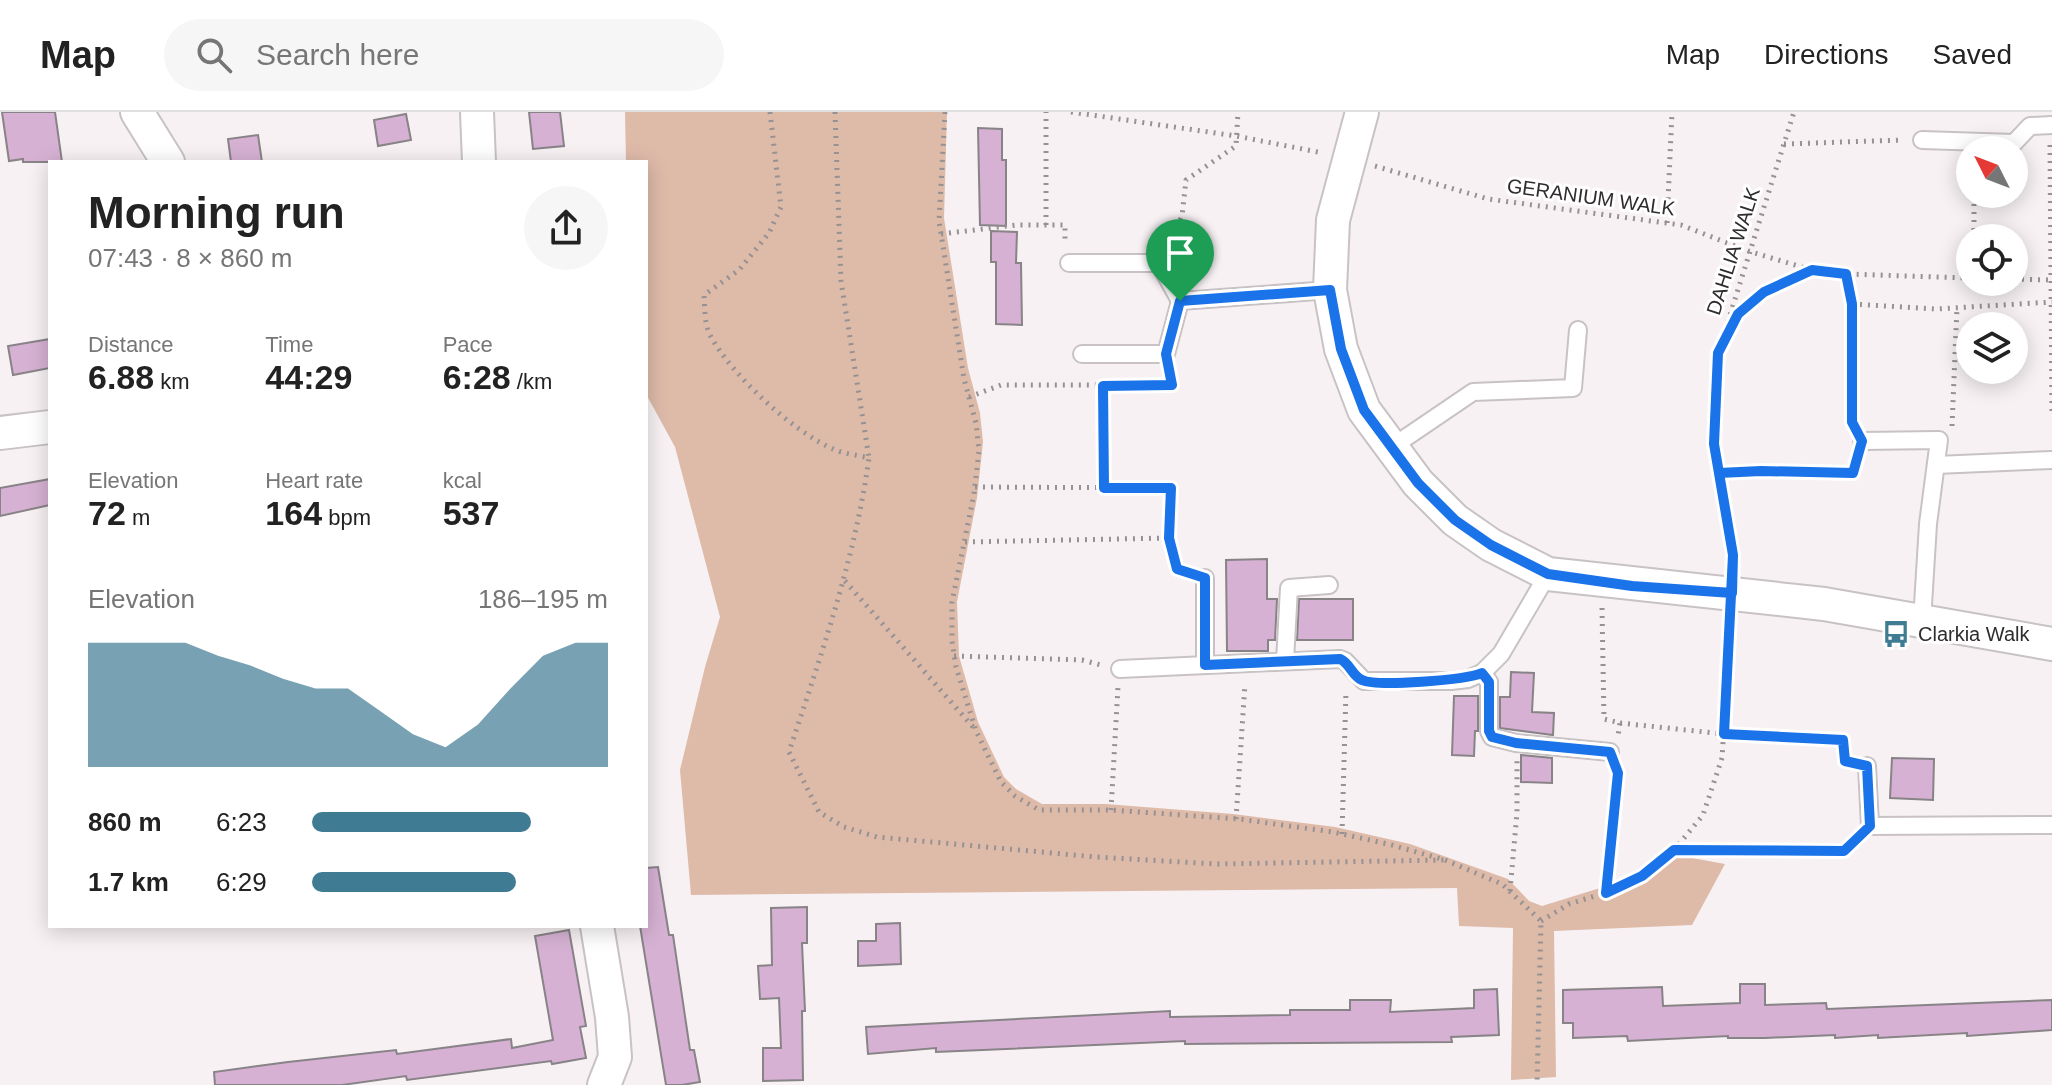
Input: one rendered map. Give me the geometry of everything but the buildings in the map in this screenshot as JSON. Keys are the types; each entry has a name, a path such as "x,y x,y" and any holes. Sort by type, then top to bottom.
{"street":[{"path":"137,112 167,160"},
{"path":"477,112 479,160"},
{"path":"1362,112 1333,220 1330,290 1341,349 1364,410 1418,483 1455,520 1491,545 1548,574 1824,604 2052,644"},
{"path":"0,433 48,427"},
{"path":"597,928 612,1017 615,1057 604,1085"}],"lane":[{"path":"1922,140 2014,143 2030,126 2051,125"},
{"path":"1069,263 1159,263 1180,301 1166,354 1082,354"},
{"path":"1180,301 1330,290"},
{"path":"1392,447 1473,392 1573,388 1578,330"},
{"path":"1862,441 1939,440 1943,464 1928,524 1922,621"},
{"path":"1943,464 2052,460"},
{"path":"1120,669 1340,659 1358,678 1373,682 1468,679 1482,673 1501,654 1548,574"},
{"path":"1205,578 1205,665"},
{"path":"1285,661 1289,588 1329,585"},
{"path":"1482,673 1489,682 1489,731 1492,737 1516,743 1610,752"},
{"path":"1867,766 1870,826 2052,825"}],"path":[{"path":"770,112 781,207 769,233 739,270 704,295 705,320 711,337 750,390 790,422 833,450 869,458"},
{"path":"835,112 841,281 869,458 845,581 789,752 819,812 844,827 877,837 1096,857 1201,863 1445,860"},
{"path":"1046,112 1046,225"},
{"name":"GERANIUM WALK","path":"1071,112 1236,136 1349,158 1488,199 1681,225 1748,251 1812,270 1956,278"},
{"path":"1159,263 1182,216 1186,180 1236,146 1238,112"},
{"path":"1667,223 1672,112"},
{"name":"DAHLIA WALK","path":"1732,593 1733,555 1714,444 1718,353 1794,112"},
{"path":"2051,125 2052,412"},
{"path":"1784,144 1922,140"},
{"path":"941,234 1016,225 1065,225 1069,263"},
{"path":"1718,353 1738,314 1764,292 1812,270"},
{"path":"1719,473 1853,473 1862,441 1852,422 1852,304 1846,274"},
{"path":"2028,279 2051,280"},
{"path":"1852,304 1936,309 2052,302"},
{"path":"1943,464 1957,307"},
{"path":"969,397 1001,385 1172,385 1166,354"},
{"path":"1103,386 1104,488"},
{"path":"975,487 1171,488 1169,538 1177,569 1205,578"},
{"path":"965,542 1169,538"},
{"path":"845,581 976,731"},
{"path":"1605,582 1601,612 1604,719 1724,734 1843,740 1845,761 1867,766"},
{"path":"1541,921 1569,904 1606,893 1642,876 1674,850 1703,815 1722,758 1732,593"},
{"path":"954,656 1082,660 1120,669 1111,810"},
{"path":"1236,819 1246,663"},
{"path":"1342,834 1345,705 1347,690 1358,678"},
{"path":"1606,893 1618,773 1610,752 1616,747 1620,723"},
{"path":"1510,891 1517,813 1516,743"},
{"path":"1674,850 1844,851 1870,826"}],"shaded area":[{"path":"625,112 947,112 944,218 983,442 977,498 957,602 959,656 978,722 1004,777 1016,789 1042,804 1106,804 1233,814 1335,827 1410,844 1508,879 1529,901 1542,906 1626,880 1665,853 1725,864 1692,925 1554,931 1556,1077 1511,1080 1513,928 1459,926 1457,888 691,895 680,770 720,617 675,447 648,398 648,160 626,160"}],"place":[{"name":"Clarkia Walk","path":"1896,634"}],"route":[{"path":"1180,301 1166,354 1172,385 1103,386 1104,488 1171,488 1169,538 1177,569 1205,578 1205,665 1340,659 1358,678 1373,682 1451,681 1482,673 1489,682 1489,731 1492,737 1516,743 1610,752 1618,773 1606,893 1642,876 1674,850 1844,851 1870,826 1867,766 1845,761 1843,740 1724,734 1728,673 1732,593 1733,555 1719,473 1853,473 1862,441 1852,422 1852,304 1846,274 1812,270 1764,292 1738,314 1718,353 1714,444 1733,555 1732,593 1632,586 1548,574 1491,545 1455,520 1418,483 1364,410 1341,349 1330,290 1180,301"}]}
